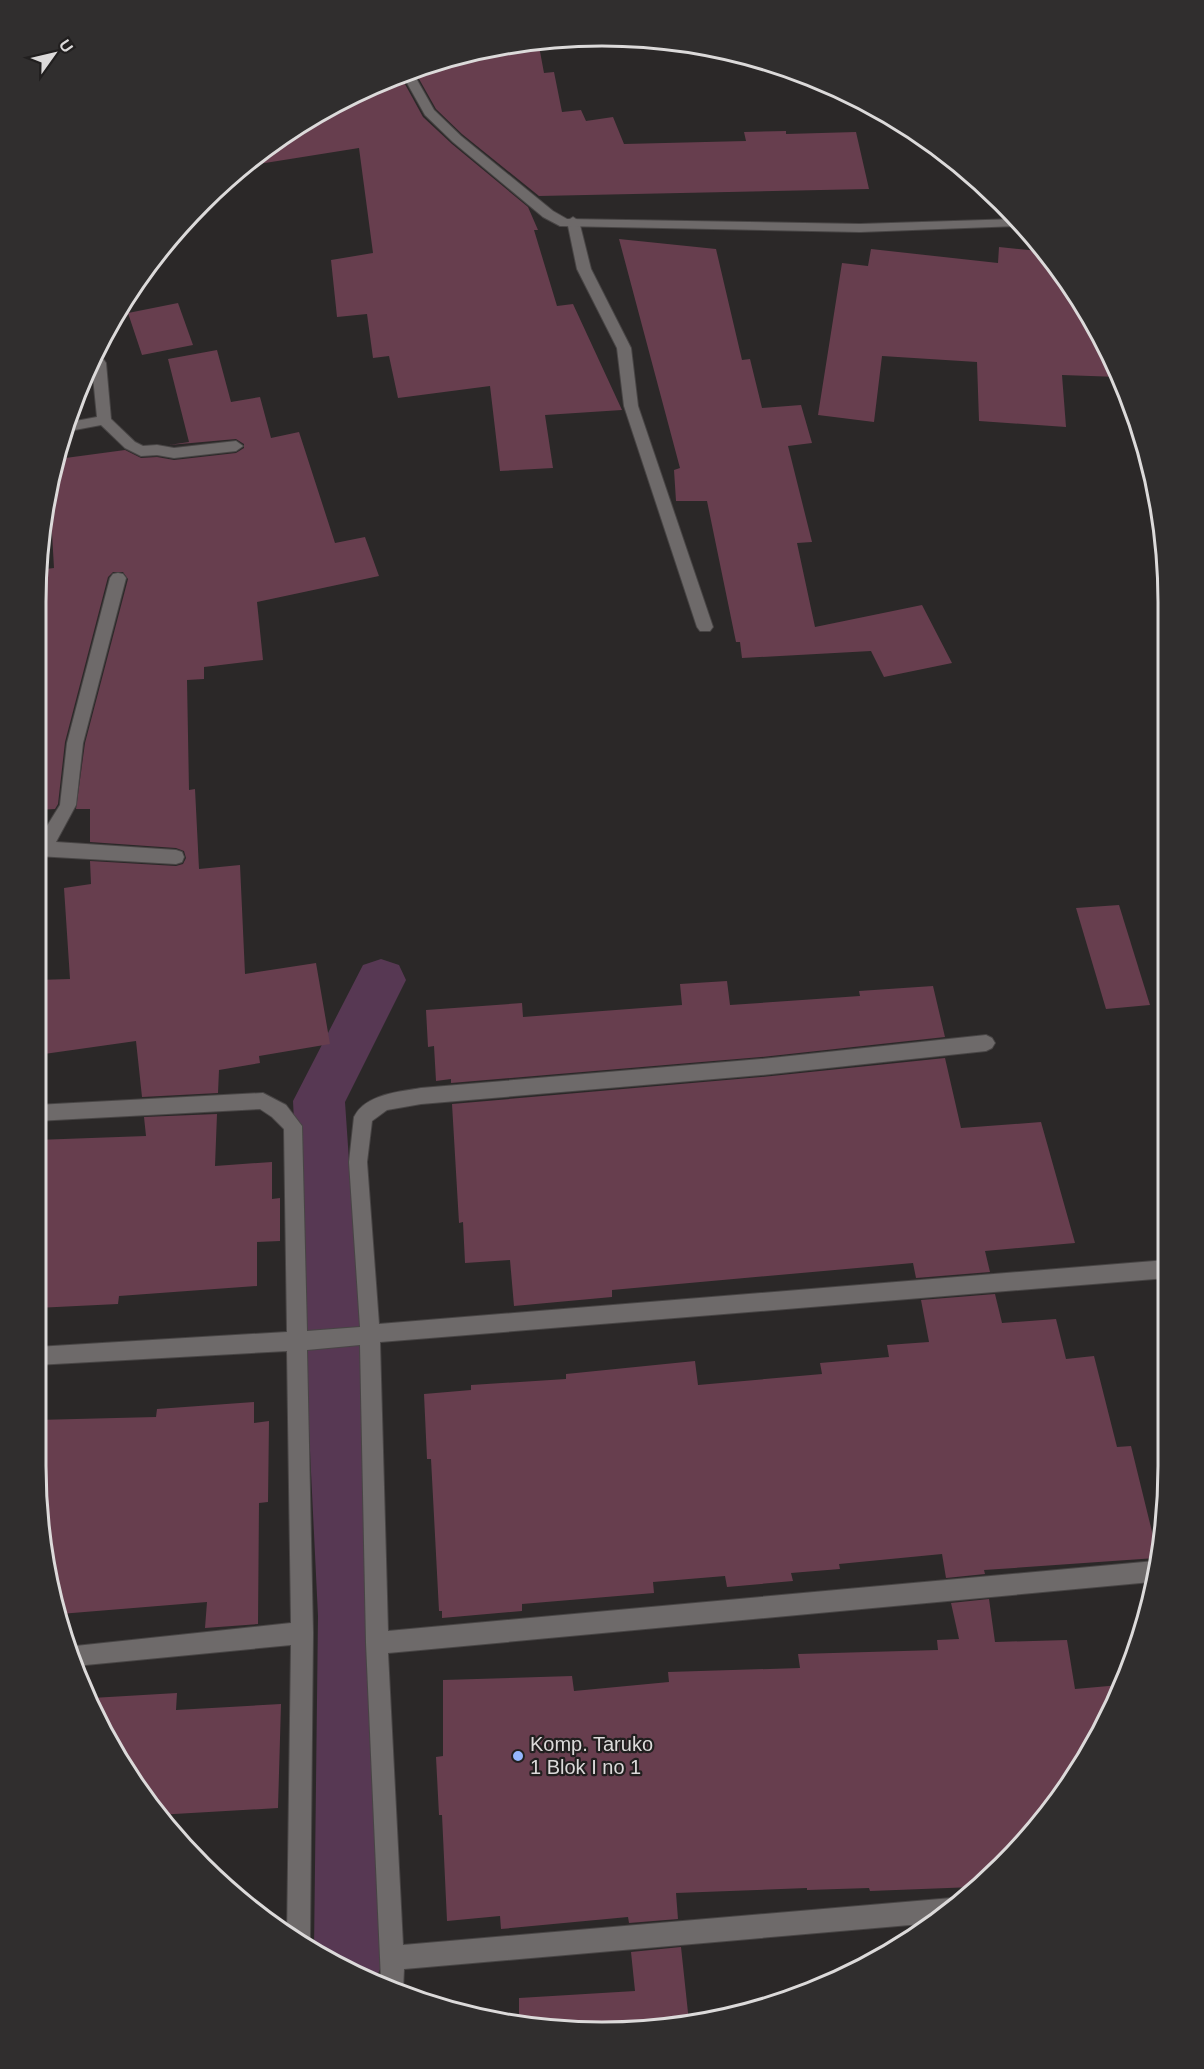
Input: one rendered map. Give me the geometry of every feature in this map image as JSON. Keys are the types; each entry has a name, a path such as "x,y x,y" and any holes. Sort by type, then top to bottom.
{"street":[{"path":"412,80 429,112 457,139 548,214 565,223 573,221 860,228 1008,223"},
{"path":"573,221 584,269 624,348 631,406 705,627"},
{"path":"99,366 104,420 130,445 141,451 157,450 174,453 236,446"},
{"path":"75,426 104,420"},
{"path":"46,840 68,805 75,743 118,578"},
{"path":"46,849 176,857"},
{"path":"393,1981 377,1643 370,1334 358,1162 363,1117 383,1103 451,1092 761,1067 986,1043"},
{"path":"46,1112 263,1101 279,1111 293,1126 305,1340 298,1932"},
{"path":"46,1355 348,1338 370,1334 1158,1270"},
{"path":"377,1643 1148,1572"},
{"path":"79,1655 302,1633"},
{"path":"392,1958 935,1911"}],"building":[{"path":"540,50 544,73 554,72 562,112 581,110 586,121 613,117 624,144 746,141 744,132 786,131 786,134 856,132 869,189 539,196 462,134 436,109 418,78 458,65"},
{"path":"404,83 423,117 528,207 538,230 534,230 557,306 573,304 622,410 545,415 553,468 500,471 490,386 398,398 389,356 373,358 367,314 337,317 331,260 373,253 359,148 261,164 324,121"},
{"path":"619,239 716,249 742,360 750,359 762,408 801,405 812,443 788,446 812,542 797,543 815,627 922,605 952,663 884,677 871,651 742,658 740,642 736,642 707,501 676,501 674,470 680,468"},
{"path":"999,247 1032,250 1064,293 1083,324 1109,377 1062,375 1066,427 979,421 977,362 882,356 874,422 818,415 842,263 868,266 871,249 998,263"},
{"path":"178,303 193,345 142,355 128,313"},
{"path":"217,350 231,402 260,397 271,438 299,432 335,543 365,537 379,576 257,602 263,660 204,667 204,679 187,680 189,790 195,789 199,869 240,865 245,974 316,963 330,1044 259,1056 260,1063 219,1070 218,1093 142,1097 136,1041 46,1054 46,980 70,979 64,888 91,884 90,861 176,866 183,864 186,858 184,851 176,848 90,842 90,809 76,809 85,743 128,579 123,572 113,572 108,577 65,742 58,804 55,809 46,810 46,602 48,569 54,568 52,526 65,458 125,450 141,458 157,457 174,460 236,453 244,448 244,444 236,439 169,445 189,442 168,359"},
{"path":"1119,905 1150,1005 1106,1009 1076,908"},
{"path":"727,981 730,1005 860,996 859,991 933,986 945,1037 761,1057 451,1083 451,1079 436,1081 434,1046 428,1047 426,1010 522,1003 523,1017 682,1005 680,984"},
{"path":"945,1058 961,1128 1041,1122 1075,1243 985,1251 990,1272 916,1278 913,1263 612,1290 612,1297 514,1306 510,1260 465,1263 463,1222 459,1223 452,1104 761,1077"},
{"path":"217,1114 215,1166 272,1162 272,1199 280,1198 280,1241 257,1242 257,1286 119,1296 118,1304 46,1308 46,1140 146,1136 144,1117"},
{"path":"995,1294 1002,1323 1056,1319 1066,1359 1094,1356 1117,1447 1131,1446 1153,1537 1150,1558 984,1570 985,1574 946,1578 942,1554 839,1564 840,1569 791,1573 793,1581 727,1587 725,1576 653,1582 654,1593 522,1604 522,1611 442,1618 442,1611 439,1611 431,1459 427,1459 424,1394 471,1390 471,1385 566,1379 566,1374 695,1361 698,1385 822,1374 820,1363 889,1357 887,1345 929,1342 921,1300"},
{"path":"254,1402 254,1423 269,1421 268,1502 259,1503 258,1624 205,1628 207,1602 66,1614 51,1540 46,1467 46,1420 156,1417 157,1409"},
{"path":"989,1599 995,1642 1067,1640 1075,1689 1112,1686 1083,1745 1043,1805 995,1860 965,1887 870,1891 869,1888 807,1890 807,1888 676,1893 678,1919 629,1923 628,1917 501,1929 500,1916 447,1921 442,1815 439,1815 436,1757 443,1756 443,1680 572,1676 574,1691 669,1682 668,1672 800,1668 798,1654 938,1650 937,1640 959,1639 951,1603"},
{"path":"177,1693 176,1710 281,1704 278,1808 169,1814 140,1776 97,1698"},
{"path":"681,1947 688,2016 602,2022 519,2016 519,1998 635,1991 631,1952"}],"waterway":[{"path":"348,1961 349,1616 319,1101 381,980"}],"place":[{"name":"Komp. Taruko 1 Blok I no 1","path":"518,1756"}]}
